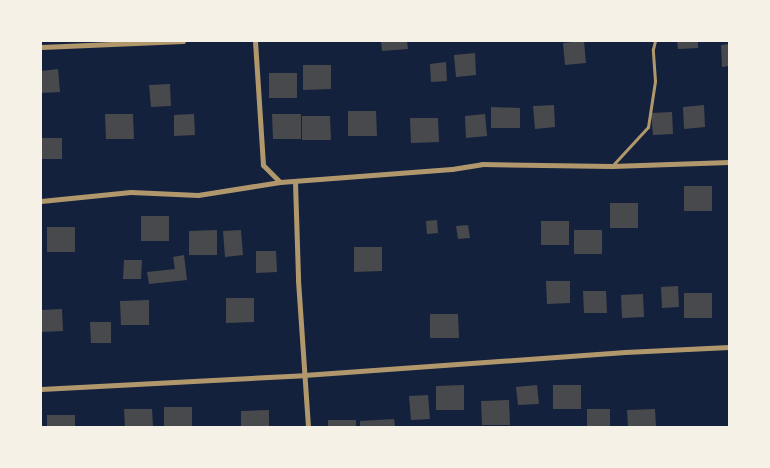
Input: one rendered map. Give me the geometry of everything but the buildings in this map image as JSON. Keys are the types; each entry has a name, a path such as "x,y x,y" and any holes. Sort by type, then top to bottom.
{"street":[{"path":"41,47 183,41"},
{"path":"254,41 263,165 280,182"},
{"path":"41,201 131,192 198,195 280,182 452,169 482,164 612,166 729,162"},
{"path":"293,182 308,427"},
{"path":"41,389 304,375 625,352 729,347"}],"lane":[{"path":"612,166 648,127 654,81 653,49 655,41"}]}
